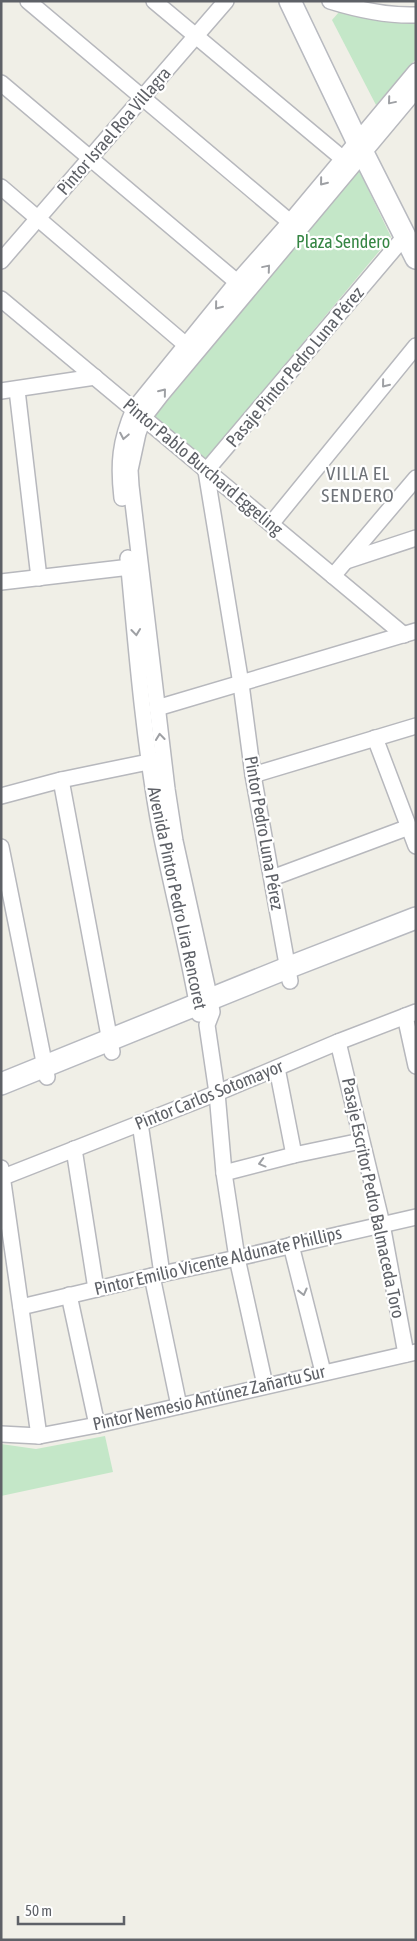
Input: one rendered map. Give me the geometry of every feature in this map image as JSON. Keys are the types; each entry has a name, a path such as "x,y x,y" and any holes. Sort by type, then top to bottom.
{"street":[{"path":"28,1 290,222"},
{"path":"154,1 342,158"},
{"name":"Pintor Israel Roa Villagra","path":"1,261 226,1"},
{"path":"290,1 364,142 410,235 416,258"},
{"path":"302,1 364,142"},
{"path":"330,1 364,11 397,16 416,15"},
{"name":"Avenida Pintor Pedro Lira Rencoret","path":"139,413 161,395 364,142 416,72"},
{"path":"1,83 237,282"},
{"name":"Avenida Pintor Pedro Lira Rencoret","path":"156,761 157,708 119,473 125,431 186,345 342,158 364,142 416,90"},
{"path":"1,187 186,345"},
{"name":"Pasaje Pintor Pedro Luna Pérez","path":"206,471 410,235"},
{"name":"Pintor Pablo Burchard Eggeling","path":"3,302 333,576 410,633"},
{"path":"271,524 416,346"},
{"path":"1,392 94,377"},
{"path":"17,390 39,578"},
{"path":"206,471 241,684"},
{"path":"333,576 416,478"},
{"path":"346,561 416,538"},
{"path":"1,582 134,567"},
{"name":"Avenida Pintor Pedro Lira Rencoret","path":"134,567 156,761 175,841 205,1011 217,1093 224,1174 237,1258 265,1385"},
{"path":"157,708 410,633"},
{"name":"Pintor Pedro Luna Pérez","path":"241,684 253,775 289,974"},
{"path":"253,775 416,726"},
{"path":"374,738 416,846"},
{"path":"1,796 61,780 156,761"},
{"path":"61,780 111,1046"},
{"path":"272,878 409,827"},
{"path":"1,847 46,1072"},
{"path":"1,1096 46,1072 205,1011 416,918"},
{"path":"289,974 416,932"},
{"path":"410,1014 416,1066"},
{"name":"Pintor Carlos Sotomayor","path":"2,1175 217,1093 410,1014"},
{"name":"Pasaje Escritor Pedro Balmaceda Toro","path":"338,1042 411,1353"},
{"path":"277,1068 294,1155"},
{"path":"1,1084 46,1072"},
{"path":"140,1123 157,1275 179,1406"},
{"path":"224,1174 294,1155 361,1141"},
{"path":"74,1149 96,1288"},
{"path":"2,1175 39,1436"},
{"name":"Pintor Emilio Vicente Aldunate Phillips","path":"21,1307 96,1288 416,1217"},
{"path":"291,1245 323,1372"},
{"path":"69,1295 98,1424"},
{"name":"Pintor Nemesio Antúnez Zañartu Sur","path":"1,1434 39,1436 411,1353"}],"green space":[{"path":"340,11 416,23 416,59 376,105 332,20"},
{"name":"Plaza Sendero","path":"359,170 391,237 206,459 154,417"},
{"path":"105,1436 113,1472 1,1496 1,1444 36,1449"}],"district":[{"name":"VILLA EL SENDERO","path":"358,484"}]}
